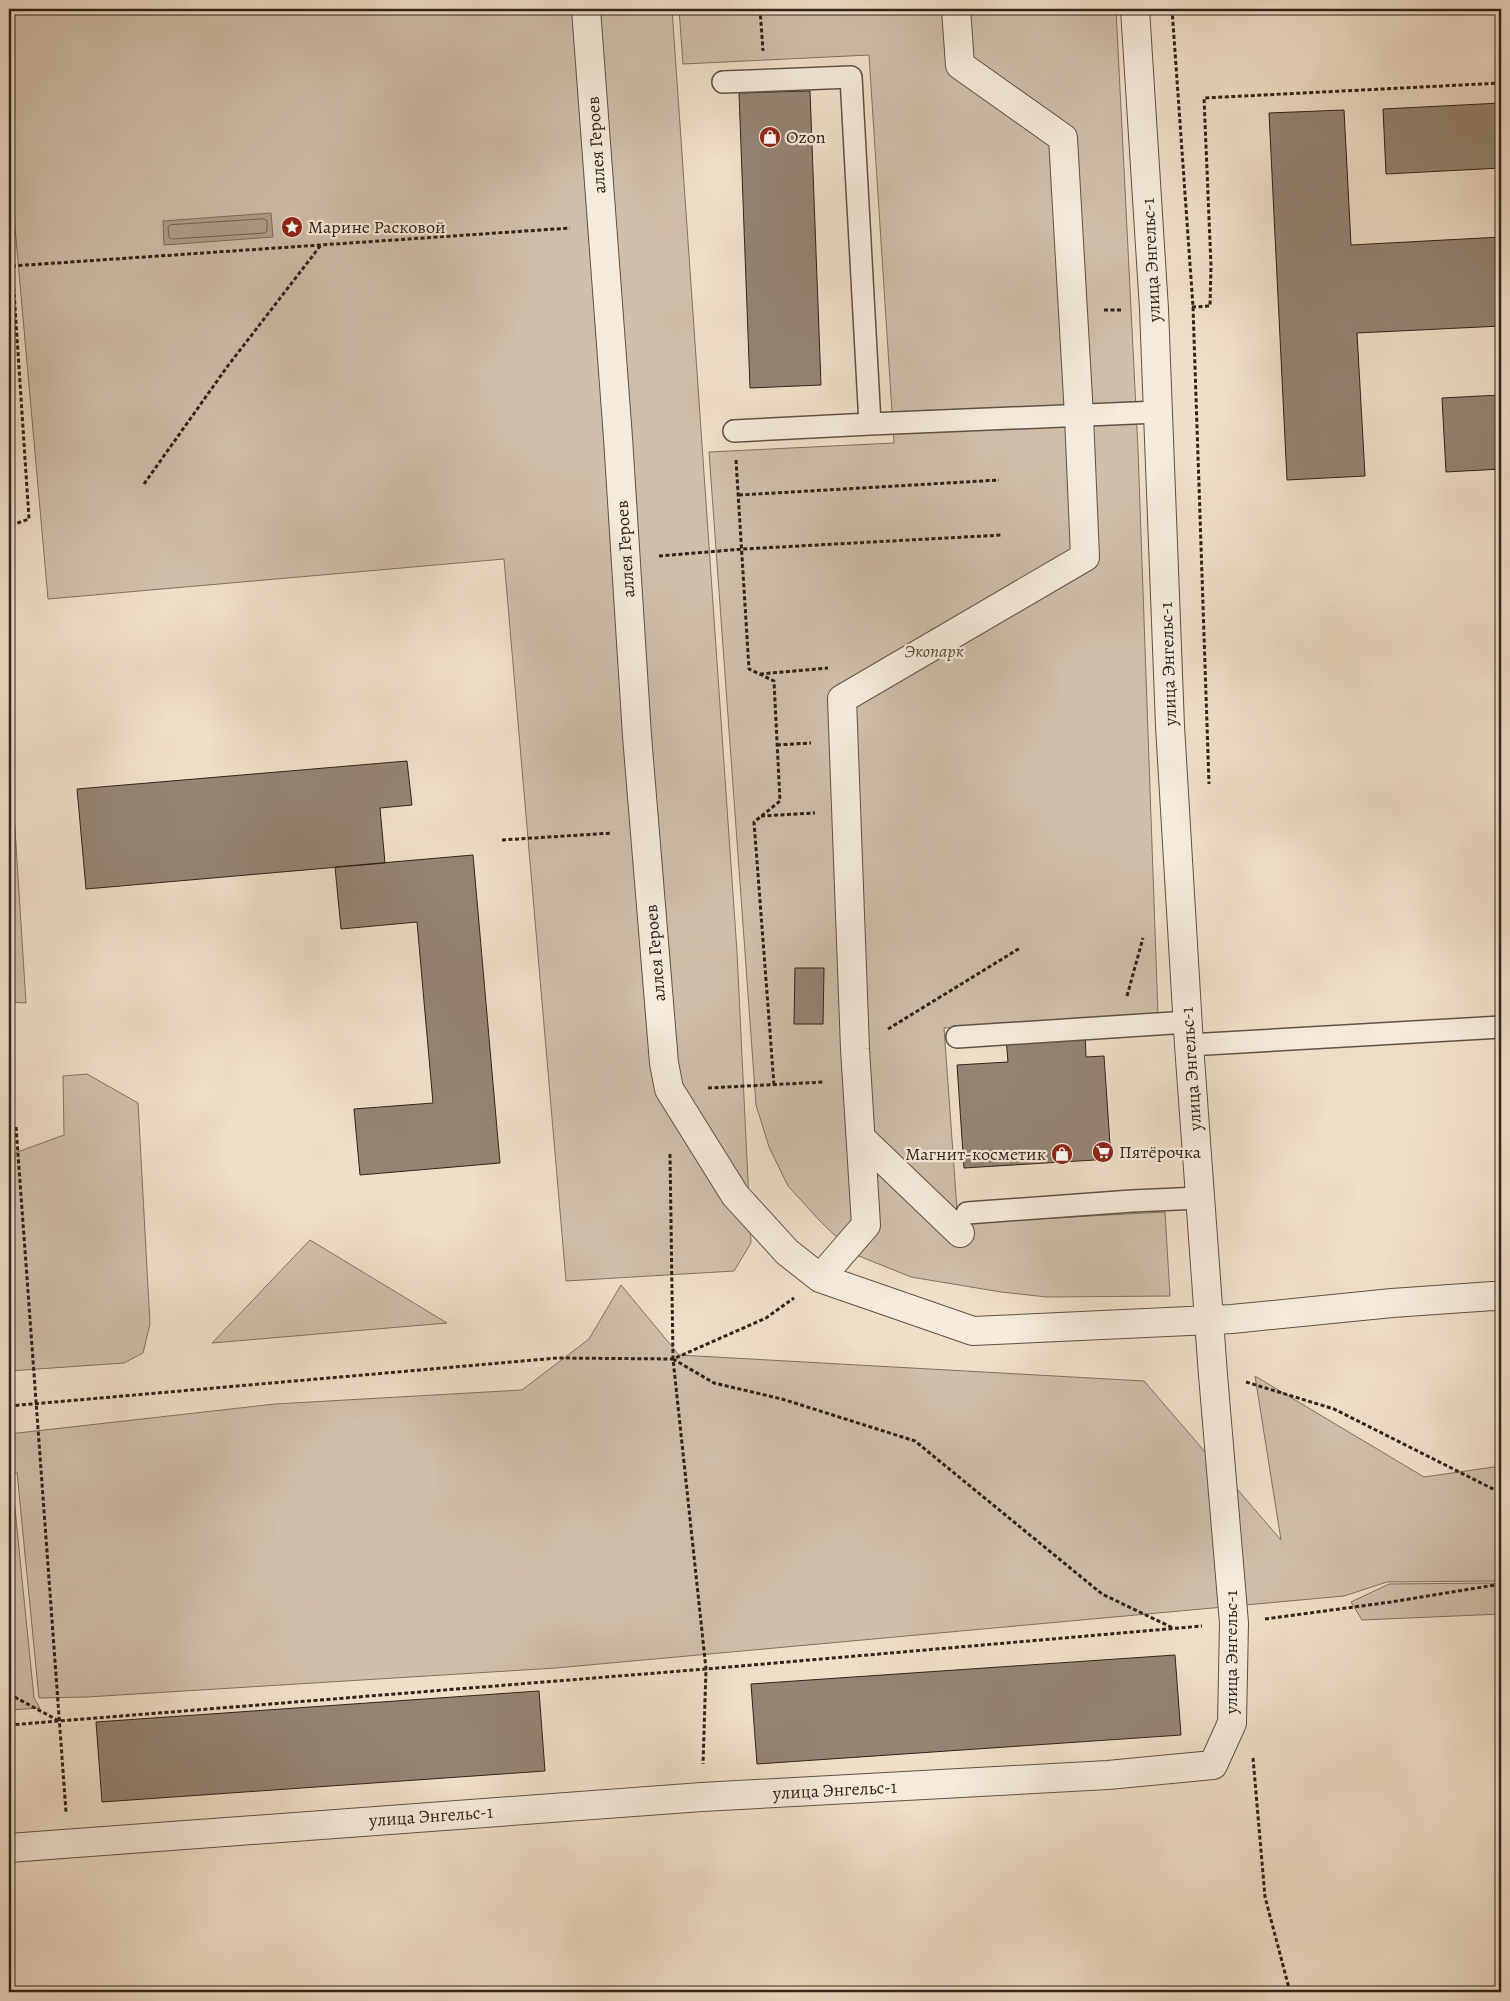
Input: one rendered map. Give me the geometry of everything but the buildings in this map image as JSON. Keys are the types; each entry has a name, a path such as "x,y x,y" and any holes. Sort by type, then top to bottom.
{"street":[{"name":"аллея Героев","path":"586,9 637,736 664,1063 669,1089"},
{"path":"820,1278 866,1225 856,1049 842,699 1085,557 1080,416 1063,138 960,65 956,9"},
{"name":"улица Энгельс-1","path":"9,1848 702,1797 1108,1775 1212,1765 1232,1723 1234,1623 1188,1034 1170,726 1154,309 1135,9"},
{"path":"669,1089 735,1195 787,1252 820,1278 973,1330 1232,1319 1392,1303 1493,1296 1501,1298"},
{"path":"862,1139 963,1223"}],"lane":[{"path":"723,82 851,77 870,424"},
{"path":"734,431 1158,412"},
{"path":"957,1037 1188,1034 1501,1026"},
{"path":"963,1223 1132,1201 1200,1198"}],"path":[{"path":"765,80 760,10 788,9"},
{"path":"1172,9 1193,307 1209,784"},
{"path":"1073,311 1210,306 1211,266 1204,98 1501,83"},
{"path":"9,216 29,519 9,526"},
{"path":"12,266 601,225"},
{"path":"144,484 227,367 321,245"},
{"path":"734,431 750,669 774,681 780,801 754,822 774,1085"},
{"path":"739,495 999,480"},
{"path":"626,558 743,549 1002,535"},
{"path":"761,816 846,812"},
{"path":"502,840 645,831"},
{"path":"1125,1004 1143,938"},
{"path":"856,1049 1020,948"},
{"path":"669,1089 858,1081"},
{"path":"16,1127 69,1844"},
{"path":"670,1149 672,1359 706,1669 702,1797"},
{"path":"9,1406 556,1358 672,1359 766,1318 820,1278"},
{"path":"672,1359 714,1383 782,1399 915,1441 1102,1594 1174,1628"},
{"path":"1244,1381 1334,1409 1501,1493"},
{"path":"9,1725 706,1669 1234,1623 1391,1602 1501,1584"},
{"path":"9,1694 59,1721"},
{"path":"1257,1807 1265,1897 1290,1992"}],"green space":[{"path":"9,9 672,9 737,952 751,1243 734,1271 566,1281 504,559 48,599 9,160"},
{"name":"Экопарк","path":"679,9 1116,9 1138,449 1158,1015 944,1028 958,1223 1165,1212 1170,1296 1047,1297 1001,1292 911,1277 854,1254 788,1186 769,1147 756,1105 709,452 894,443 869,55 683,64"},
{"path":"9,734 26,1003 9,1002"},
{"path":"87,1074 138,1103 150,1324 143,1353 124,1363 9,1371 9,1155 64,1135 63,1076"},
{"path":"310,1240 447,1323 212,1343"},
{"path":"621,1285 679,1355 1144,1381 1281,1540 1255,1376 1424,1477 1501,1466 1501,1583 1493,1581 1387,1582 1344,1596 556,1668 87,1697 39,1698 17,1472 9,1474 9,1434 275,1404 522,1390 589,1339"},
{"path":"13,1489 34,1698 40,1708 9,1710 9,1491"},
{"path":"1491,1583 1501,1585 1501,1614 1362,1620 1351,1602 1389,1584"}],"water":[{"path":"271,213 273,237 164,245 163,221"}],"place":[{"name":"Ozon","path":"770,137"},
{"name":"Марине Расковой","path":"292,227"},
{"name":"Пятёрочка","path":"1103,1152"},
{"name":"Магнит-косметик","path":"1062,1154"}]}
